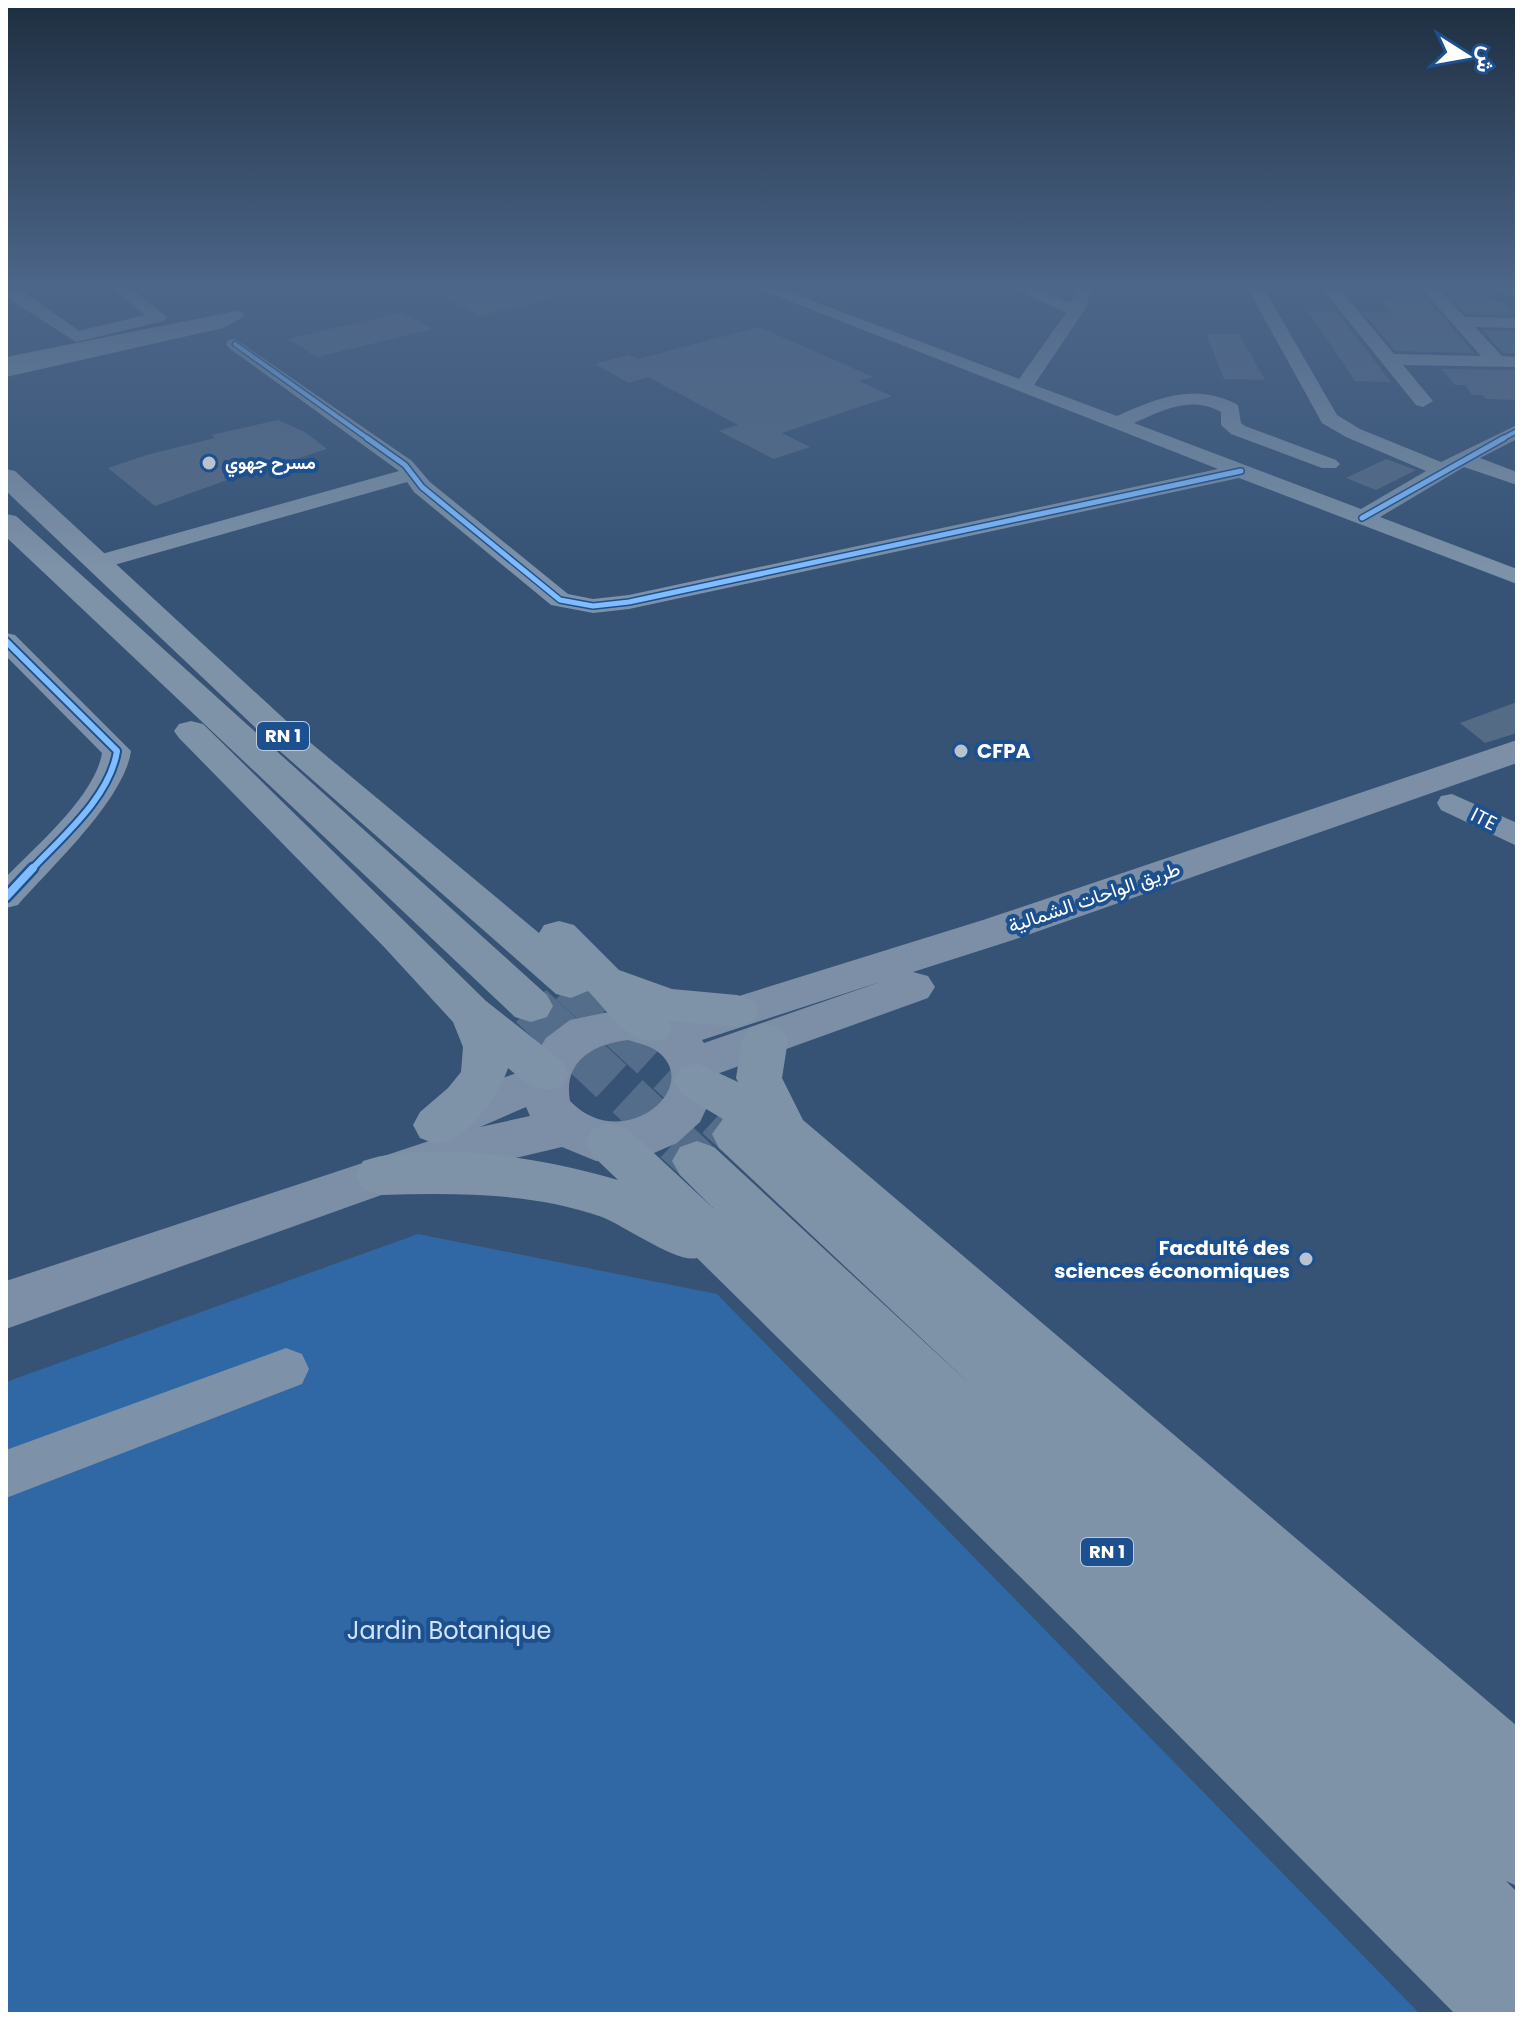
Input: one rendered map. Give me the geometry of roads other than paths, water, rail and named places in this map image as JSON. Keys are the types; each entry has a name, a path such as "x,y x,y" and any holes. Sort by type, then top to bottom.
{"highway":[{"path":"6,477 177,636 275,690 572,945 587,981 677,1052 740,1143 1517,1771"},
{"name":"RN 1","path":"6,522 531,1006"},
{"path":"116,623 117,639 151,689 470,1012 545,1078"},
{"path":"587,981 751,1026 759,1078 740,1143"},
{"path":"437,1125 475,1093 481,1077 486,1047 470,1012"},
{"path":"587,1134 742,1267 1097,1607 1510,2014"},
{"name":"RN 1","path":"740,1143 1517,1850"},
{"name":"RN 1","path":"740,1143 1517,1943"},
{"path":"381,1175 457,1171 522,1177 588,1191 651,1216 742,1267"}],"main road":[{"name":"طريق الواحات الشمالية","path":"751,1026 998,930 1517,751"},
{"name":"طريق الواحات الشمالية","path":"751,1026 1517,780"},
{"path":"587,1134 548,1106 545,1078 554,1058 568,1044 586,1033 628,1024 677,1052 751,1026"},
{"path":"6,1305 381,1175 460,1151 587,1134 642,1137 670,1125 683,1112 677,1052"},
{"path":"6,1279 437,1125 545,1078"}],"street":[{"path":"287,381 405,465 422,487 549,593 560,600 593,606 693,589 1241,471"},
{"path":"1008,381 1517,577"},
{"path":"1023,387 1027,381"},
{"path":"1308,381 1329,419 1443,471"},
{"path":"1407,381 1423,401"},
{"path":"1118,423 1172,401 1188,397 1206,398 1231,409 1231,425 1238,430 1329,464"},
{"path":"1362,518 1462,459 1517,431"},
{"path":"1284,489 1373,441"},
{"path":"1462,459 1517,479"},
{"path":"99,562 411,474"},
{"path":"6,641 117,751 118,759 109,780 93,800 7,894"},
{"name":"ITE","path":"1452,803 1517,836"},
{"path":"6,1474 286,1369"}],"tunnel":[{"path":"571,983 736,1134"},
{"path":"531,1006 697,1161"}],"place":[{"name":"مسرح جهوي","path":"209,463"},
{"name":"CFPA","path":"961,751"},
{"name":"Facdulté des sciences économiques","path":"1306,1259"}],"park label":[{"name":"Jardin Botanique","path":"449,1631"}]}
